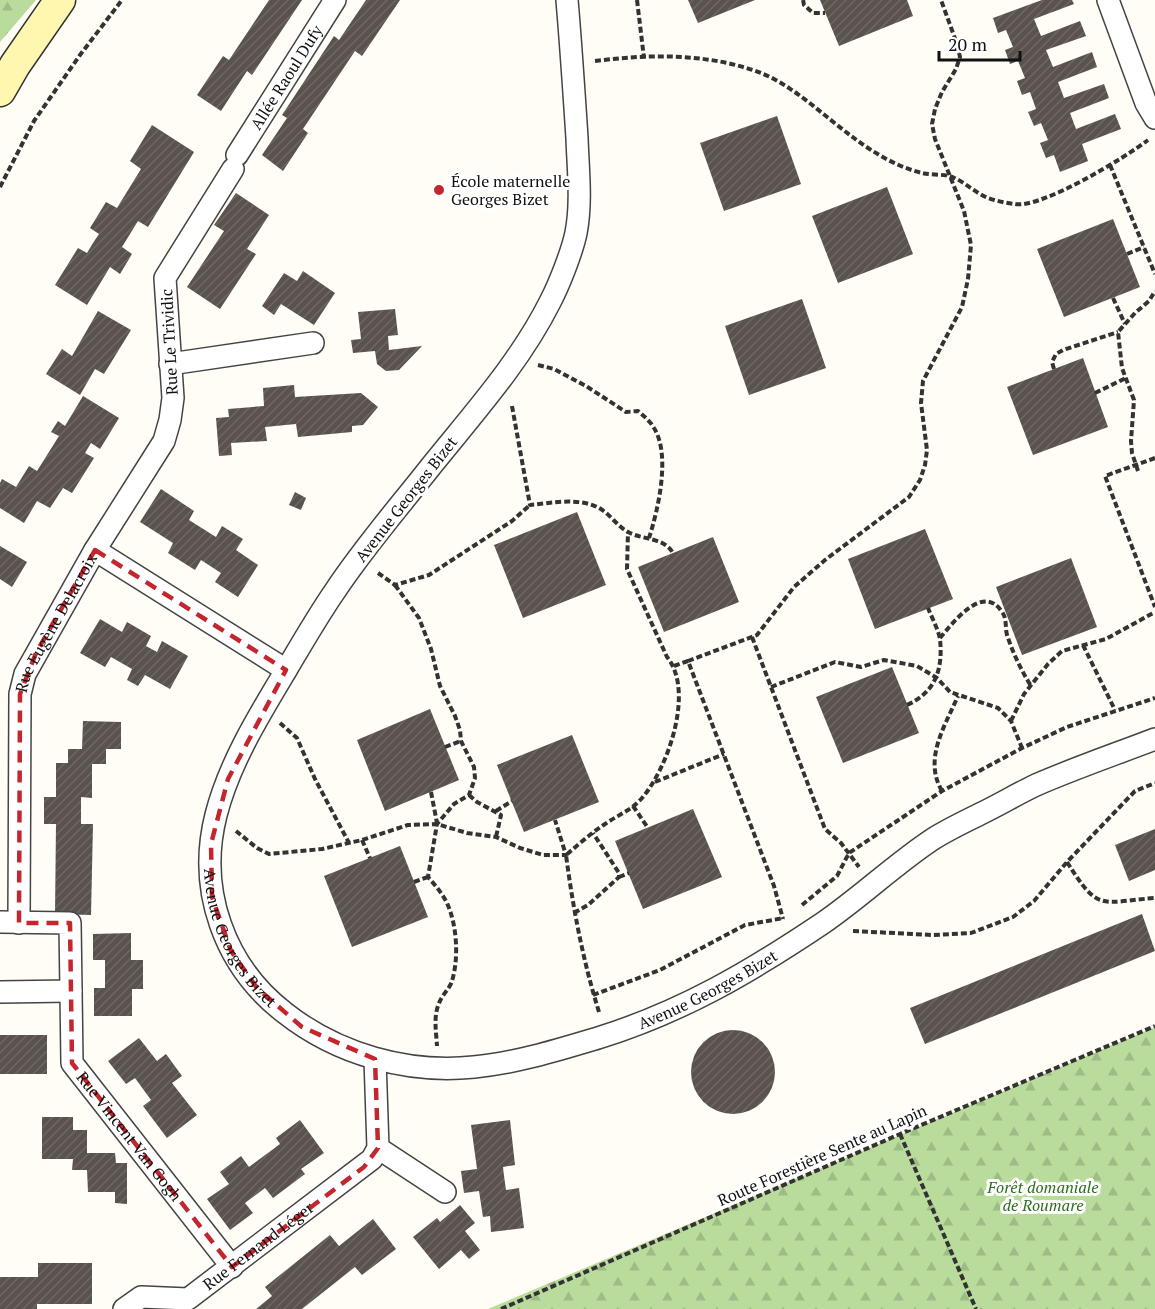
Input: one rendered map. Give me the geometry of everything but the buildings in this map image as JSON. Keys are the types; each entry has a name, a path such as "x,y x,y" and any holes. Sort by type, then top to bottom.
{"street":[{"path":"0,91 60,0"},
{"name":"Allée Raoul Dufy","path":"235,162 335,0"},
{"name":"Avenue Georges Bizet","path":"567,0 579,177 575,236 550,302 505,373 358,558 312,626 263,708 228,779 216,817 211,844 212,897 222,933 241,968 256,988 302,1027 348,1051 375,1059 440,1068 500,1063 541,1054 659,1017 722,987 813,929 935,837 1036,785 1155,739"},
{"path":"1108,0 1146,103 1152,128"},
{"name":"Rue Le Trividic","path":"95,550 164,441 173,398 165,278 235,162"},
{"path":"170,364 313,343"},
{"name":"Rue Eugène Delacroix","path":"10,922 20,694 25,674 95,550 286,670"},
{"name":"Rue Vincent Van Gogh","path":"10,922 70,923 72,1063 232,1267"},
{"path":"0,992 71,991"},
{"path":"375,1059 378,1148 444,1192"},
{"name":"Rue Fernand Léger","path":"124,1309 141,1297 188,1299 364,1167 378,1148"}],"path":[{"path":"0,187 34,121 122,0"},
{"path":"637,0 645,58"},
{"path":"803,0 804,5 813,14 825,13"},
{"path":"674,666 723,650 757,635 794,587 825,560 909,497 920,480 927,450 921,403 923,381 962,307 968,279 970,245 964,211 935,139 932,124 942,92 956,69 960,57 942,1"},
{"path":"573,64 675,56 723,62 761,73 780,83 855,139 893,163 921,172 949,176 988,198 1018,205 1042,200 1110,165 1152,128"},
{"path":"1110,165 1155,274"},
{"path":"1126,254 1144,248"},
{"path":"1054,369 1052,362 1056,354 1118,332 1154,297 1155,291"},
{"path":"1113,298 1125,324"},
{"path":"1118,332 1122,368 1134,400 1131,441 1138,471"},
{"path":"518,354 532,363 565,374 626,412 638,411 656,429 661,452 662,477 659,508 649,538"},
{"path":"505,373 530,505"},
{"path":"1095,393 1126,378"},
{"path":"1155,458 1106,476 1155,607"},
{"path":"395,585 429,575 512,521 530,505 586,503 599,508 628,532 669,547 673,553"},
{"path":"216,817 257,848 269,854 322,849 362,840 408,825 437,824 496,837 543,855 566,855 593,833 633,807 653,783 668,752 674,732 678,710 674,666 667,657 627,569 628,532"},
{"path":"358,558 395,585 419,618 431,649 440,686 460,730 461,741 474,767 475,778 469,795 454,804 437,824"},
{"path":"940,638 966,609 977,603 987,602 995,605 1003,612 1007,620 1006,631 1012,648 1031,686"},
{"path":"908,705 922,698 937,678 940,638 928,608"},
{"path":"1011,720 1024,694 1062,651 1106,639 1155,612"},
{"path":"752,637 825,829 841,843 873,885"},
{"path":"1083,645 1115,710"},
{"path":"771,687 835,662 861,667 884,660 917,666 937,678 950,692 998,708 1011,720 1022,748"},
{"path":"688,661 774,886 790,944"},
{"path":"942,791 937,783 934,760 938,742 958,696"},
{"path":"798,909 837,876 849,853 942,791 1022,748 1068,727 1155,698"},
{"path":"263,708 297,738 315,779 349,843"},
{"path":"446,747 461,741"},
{"path":"653,783 724,754"},
{"path":"813,929 933,935 971,933 1013,917 1034,901 1067,861 1135,791 1155,783"},
{"path":"430,792 437,824 428,877 447,904 453,923 456,946 455,967 451,983 435,1013 440,1068"},
{"path":"469,795 501,815 496,837"},
{"path":"496,811 512,801"},
{"path":"633,807 648,828"},
{"path":"555,819 566,855 574,913 593,995 606,1035"},
{"path":"593,833 619,873 619,878"},
{"path":"362,840 370,858"},
{"path":"1067,861 1084,888 1096,899 1112,903 1155,898"},
{"path":"574,913 588,906 619,878 629,873"},
{"path":"414,882 428,877"},
{"path":"593,995 660,970 746,926 783,919 790,914"},
{"name":"Route Forestière Sente au Lapin","path":"501,1309 900,1134 1155,1026"},
{"path":"900,1134 976,1309"}],"highlighted area":[{"path":"95,550 286,670 228,779 211,844 212,897 231,951 257,988 302,1027 375,1059 378,1148 364,1167 232,1267 72,1063 70,923 19,923 20,694 36,653"}],"green space":[{"path":"0,0 36,0 0,42"},
{"name":"Forêt domaniale de Roumare","path":"1155,1027 1155,1309 488,1309"}],"place":[{"name":"École maternelle Georges Bizet","path":"439,190"}]}
